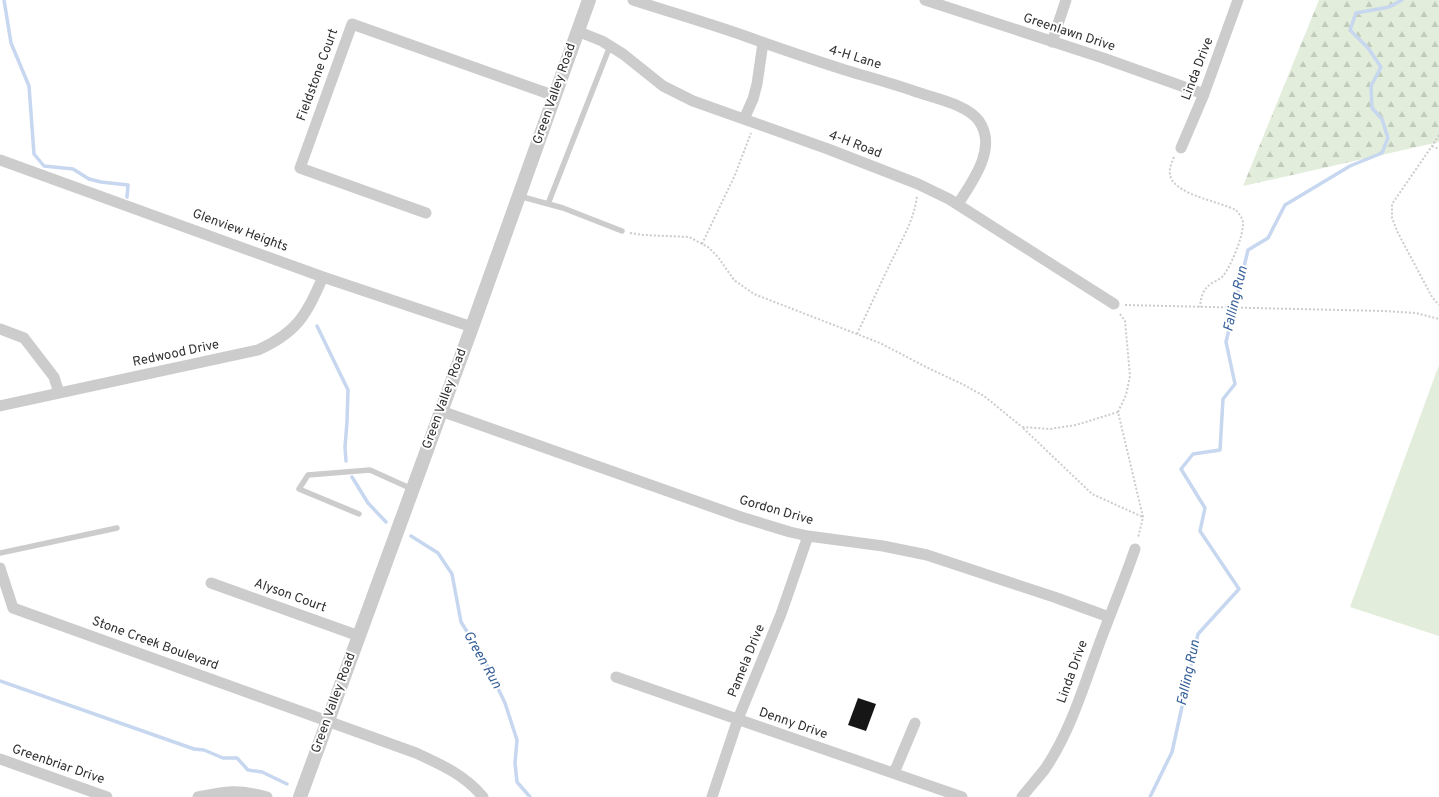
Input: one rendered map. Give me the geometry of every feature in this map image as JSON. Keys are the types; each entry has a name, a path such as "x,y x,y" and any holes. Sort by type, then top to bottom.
{"street":[{"name":"Green Valley Road","path":"300,797 327,721 360,636 589,0"},
{"name":"4-H Lane","path":"633,0 947,102 966,110 979,121 983,128 985,146 980,167 958,204"},
{"name":"Greenlawn Drive","path":"925,0 1102,58 1204,94"},
{"path":"1052,42 1066,0"},
{"name":"Linda Drive","path":"1181,148 1204,94 1238,0"},
{"name":"Fieldstone Court","path":"426,213 300,168 352,24 554,96"},
{"name":"4-H Road","path":"577,31 602,41 623,54 663,86 693,101 828,149 918,184 958,204 1114,304"},
{"path":"744,119 753,99 757,84 763,43"},
{"name":"Glenview Heights","path":"0,160 323,276 472,327"},
{"name":"Redwood Drive","path":"0,406 258,350 282,338 299,322 310,306 323,276"},
{"path":"0,329 24,338 54,377 59,393"},
{"name":"Gordon Drive","path":"441,411 741,517 808,536 884,546 927,555 1109,617"},
{"name":"Pamela Drive","path":"712,797 738,719 781,614 808,536"},
{"name":"Linda Drive","path":"1022,797 1045,768 1075,710 1135,549"},
{"name":"Stone Creek Boulevard","path":"0,568 13,608 327,721"},
{"name":"Alyson Court","path":"210,583 360,636"},
{"name":"Denny Drive","path":"616,677 962,797"},
{"path":"327,721 416,753 450,768 475,787 483,797"},
{"path":"894,773 915,723"},
{"name":"Greenbriar Drive","path":"0,759 107,797"},
{"path":"198,797 238,791 267,797"}],"lane":[{"path":"548,204 610,46"},
{"path":"519,196 563,208 622,231"},
{"path":"359,514 299,489 308,475 370,470 413,489"},
{"path":"0,553 117,528"}],"path":[{"path":"702,244 735,175 751,132 744,119"},
{"path":"1439,135 1392,204 1392,218 1398,233 1432,297 1439,305"},
{"path":"1432,146 1439,149"},
{"path":"1181,148 1171,165 1170,177 1174,183 1191,194 1236,210 1241,216 1243,223 1239,240 1227,270 1222,278 1206,288 1201,296 1200,307"},
{"path":"856,334 905,233 916,203 918,184"},
{"path":"622,231 642,235 689,237 708,247 718,256 734,280 754,294 880,343 964,385 984,396 1022,427 1092,494 1143,517"},
{"path":"1114,304 1383,311 1416,313 1439,319"},
{"path":"1114,304 1125,321 1130,376 1126,395 1118,412 1143,517 1135,549"},
{"path":"1022,427 1050,429 1076,425 1118,412"}],"green space":[{"path":"1319,0 1439,0 1439,142 1243,186"},
{"path":"1439,365 1439,636 1350,607"}],"building":[{"path":"858,698 876,704 866,731 848,725"}],"waterway":[{"name":"Green Run","path":"4,0 11,43 29,86 34,154 44,166 73,169 89,179 128,185 127,197"},
{"name":"Falling Run","path":"1150,797 1172,752 1198,634 1239,589 1200,531 1205,508 1181,469 1193,454 1220,450 1223,399 1235,384 1226,342 1248,250 1268,238 1285,205 1350,166 1382,153 1388,138 1382,119 1372,108 1371,86 1381,67 1368,48 1350,30 1356,13 1389,7 1402,0"},
{"name":"Green Run","path":"317,326 348,390 345,447 346,461"},
{"name":"Green Run","path":"352,477 368,503 386,522"},
{"name":"Green Run","path":"411,536 438,553 452,574 461,622 483,657 505,703 517,740 515,763 517,782 530,797"},
{"path":"0,681 194,749 204,750 223,758 237,758 248,770 262,772 287,784"}]}
